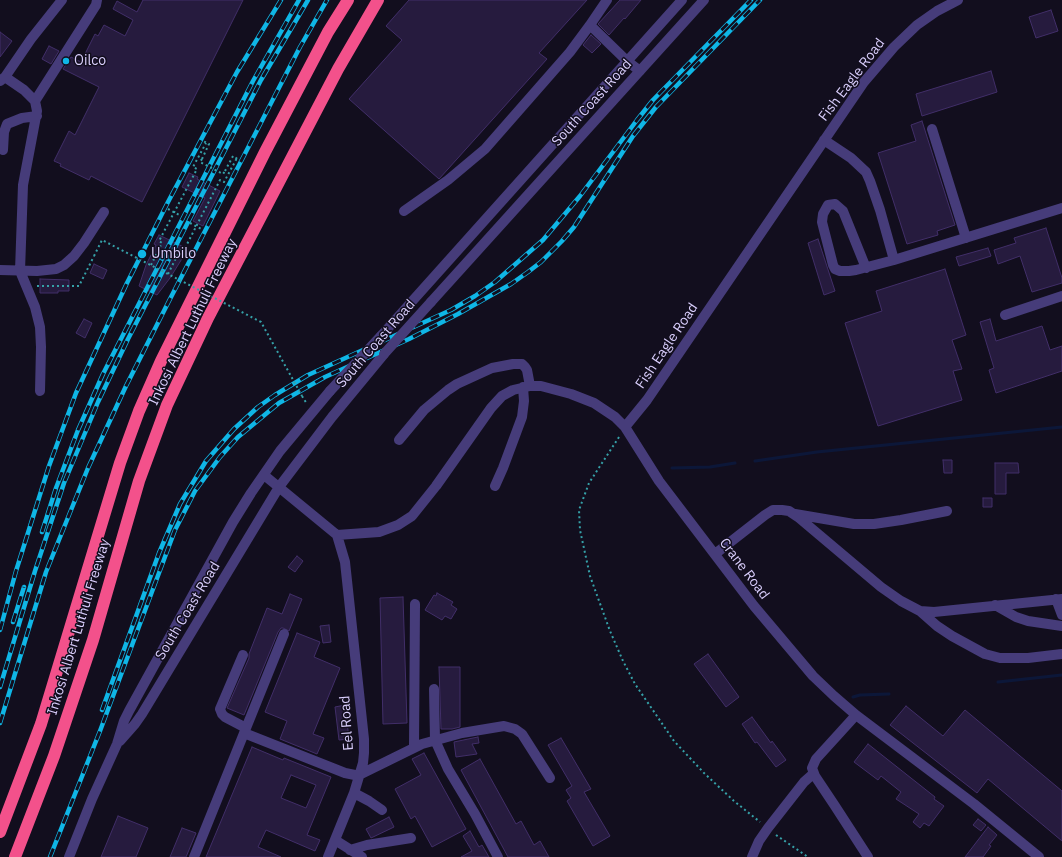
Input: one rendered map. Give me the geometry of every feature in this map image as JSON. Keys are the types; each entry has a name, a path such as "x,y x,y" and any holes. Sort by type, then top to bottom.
{"highway":[{"name":"Inkosi Albert Luthuli Freeway","path":"0,832 41,724 120,462 139,411 161,361 265,152 328,32 348,0"},
{"name":"Inkosi Albert Luthuli Freeway","path":"15,857 54,756 92,640 139,481 167,405 208,318 338,69 378,0"}],"street":[{"path":"34,101 96,5 97,0"},
{"path":"404,211 448,180 485,149 570,52 606,0"},
{"name":"South Coast Road","path":"69,857 92,799 117,744 124,721 129,711 234,522 280,451 330,391 682,0"},
{"name":"South Coast Road","path":"117,744 142,714 280,487 332,417 384,354 704,0"},
{"name":"Fish Eagle Road","path":"625,427 647,400 864,82 894,47 917,25 936,11 958,0"},
{"path":"40,391 40,331 38,316 20,270 23,185 37,111 34,101 24,90 2,79 59,1"},
{"path":"590,25 627,61 640,71"},
{"path":"3,150 4,132 7,124 22,118 37,116"},
{"path":"932,129 966,238"},
{"path":"824,140 851,158 866,172 880,210 894,260"},
{"path":"866,268 843,211 835,204 828,205 822,214 822,222 835,268 840,271 866,268 1062,209"},
{"path":"0,270 37,271 64,265 84,244 104,212"},
{"path":"1005,315 1062,296"},
{"path":"399,440 424,410 443,393 457,384 492,368 522,364 527,370 522,417 495,486"},
{"path":"264,475 338,535 379,532 398,525 412,516 436,486 494,403 507,393 526,386 541,386 583,398 604,409 625,427"},
{"name":"Crane Road","path":"625,427 659,481 754,606 799,660 834,696 856,715 974,804 1039,857"},
{"path":"715,554 764,515 778,510 793,514 854,524 874,524 946,511"},
{"path":"793,514 905,605 920,611 952,636 985,654 1000,658 1028,658 1062,654"},
{"name":"Eel Road","path":"328,857 360,775 363,764 364,740 348,581 338,535"},
{"path":"920,611 934,612 1059,599 1062,615"},
{"path":"414,604 414,747"},
{"path":"994,606 1028,621 1062,626"},
{"path":"194,857 284,634"},
{"path":"243,655 220,708 225,717 245,730 345,774 360,775 414,747 435,740 462,732 498,726 512,728 522,734 550,778"},
{"path":"434,689 435,740 448,769 475,814 498,857"},
{"path":"856,715 816,759 812,767 813,774 868,857"},
{"path":"752,857 759,841 768,828 804,782 813,774"},
{"path":"354,793 370,801 382,810"},
{"path":"350,850 367,845 411,838"},
{"path":"335,840 362,857"}],"path":[{"path":"150,265 162,243 159,241 197,169 193,166 204,142 210,144 200,162 223,174 233,156 238,159 224,182 220,180 183,252 180,250 168,274"},
{"path":"168,209 181,216"},
{"path":"190,223 203,230"},
{"path":"26,286 78,286 102,240 261,322 306,402"},
{"path":"625,427 589,483 579,510 580,530 590,576 622,661 635,684 657,716 679,746 704,774 734,801 808,857"}],"building":[{"path":"143,0 243,0 142,202 91,176 89,180 60,166 61,164 54,161 69,131 75,135 99,87 63,69 71,57 81,62 95,34 98,36 104,25 125,36 133,20 113,9 117,1 137,12"},
{"path":"409,0 587,0 539,53 547,59 439,179 349,99 402,40 386,26"},
{"path":"620,0 641,0 609,35 598,24"},
{"path":"1051,10 1058,31 1036,38 1029,17"},
{"path":"0,32 12,41 0,57"},
{"path":"591,35 601,44 592,53 583,45"},
{"path":"49,46 59,51 51,64 42,59"},
{"path":"991,71 997,92 922,116 916,94"},
{"path":"922,121 955,225 937,231 938,235 907,244 878,153 916,141 911,125"},
{"path":"189,173 220,191 203,226 193,221 205,198 182,187"},
{"path":"1046,228 1062,278 1062,283 1032,292 1020,256 998,264 994,250 1016,243 1014,238"},
{"path":"159,235 188,249 170,278 157,295 139,286 146,265 156,245 154,244"},
{"path":"818,239 835,291 824,295 808,243"},
{"path":"988,248 991,256 959,266 956,257"},
{"path":"94,264 107,270 103,279 90,273"},
{"path":"945,269 966,335 952,340 962,369 953,371 962,400 878,426 845,323 882,311 876,291"},
{"path":"40,279 69,280 69,291 58,291 58,293 40,293"},
{"path":"84,319 92,323 85,338 76,333"},
{"path":"990,319 996,341 1042,326 1050,350 1062,346 1062,371 996,393 989,370 994,368 980,322"},
{"path":"943,460 952,460 952,473 944,473"},
{"path":"995,463 1018,463 1019,473 1006,473 1006,494 995,494"},
{"path":"983,498 992,498 992,507 983,507"},
{"path":"297,556 303,561 295,572 288,567"},
{"path":"437,593 453,602 451,605 457,609 451,619 445,616 442,620 425,610 434,595 436,596"},
{"path":"290,594 302,599 289,631 281,628 278,632 244,715 227,708 249,658 249,654 267,608 282,614"},
{"path":"403,597 407,723 383,724 380,598"},
{"path":"329,625 331,642 323,643 320,626"},
{"path":"297,633 320,642 314,657 340,668 313,734 324,738 317,754 280,739 287,721 265,712"},
{"path":"708,654 739,697 726,707 694,664"},
{"path":"439,667 460,667 460,727 441,729"},
{"path":"345,705 349,739 339,740 335,707"},
{"path":"906,706 943,736 965,710 1062,791 1062,841 988,779 977,793 890,725"},
{"path":"752,717 771,743 772,741 786,760 776,767 757,742 755,743 742,724"},
{"path":"478,737 479,743 472,744 477,754 456,757 454,742"},
{"path":"561,738 591,789 584,792 610,836 593,846 567,801 571,798 566,790 572,786 548,745"},
{"path":"868,744 935,797 934,799 944,806 929,826 924,823 920,828 913,822 919,814 896,799 901,792 881,776 878,780 854,762"},
{"path":"252,747 331,777 307,835 320,840 315,851 266,830 258,847 281,857 206,857","holes":["291,775 316,785 306,808 281,798"]},
{"path":"424,753 466,829 432,847 415,816 411,819 395,789 421,775 412,759"},
{"path":"480,759 516,824 521,821 534,845 540,841 549,857 508,857 461,770"},
{"path":"118,816 148,828 136,857 101,857"},
{"path":"389,817 394,827 371,838 366,829"},
{"path":"978,819 986,825 981,831 973,825"},
{"path":"988,827 997,835 989,845 991,846 983,857 965,857"},
{"path":"182,828 196,833 186,857 170,857"},
{"path":"470,831 479,847 482,845 489,857 461,857 472,851 463,836"}],"waterway":[{"path":"755,461 817,452 1062,427"},
{"path":"672,468 710,467 735,463"},
{"path":"998,682 1062,675"},
{"path":"853,697 860,695 889,694"}],"railway":[{"path":"0,630 16,571 49,466 76,393 127,283 168,202 237,72 281,0"},
{"path":"42,532 56,488 78,430 103,374 253,81 299,0"},
{"path":"0,687 35,571 64,483 98,402 128,339 261,80 308,0"},
{"path":"0,723 46,572 88,468 126,386 170,299 300,47 327,0"},
{"path":"102,710 159,553 180,504 206,461 234,429 258,407 308,375 451,310 495,282 543,240 580,196 653,100 751,0"},
{"path":"50,857 100,731 175,530 195,491 220,457 238,437 279,403 325,377 409,339 458,314 511,284 541,262 574,227 633,136 656,107 760,0"},
{"path":"13,622 24,587"}],"place":[{"name":"Oilco","path":"66,61"},
{"name":"Umbilo","path":"142,254"}]}
